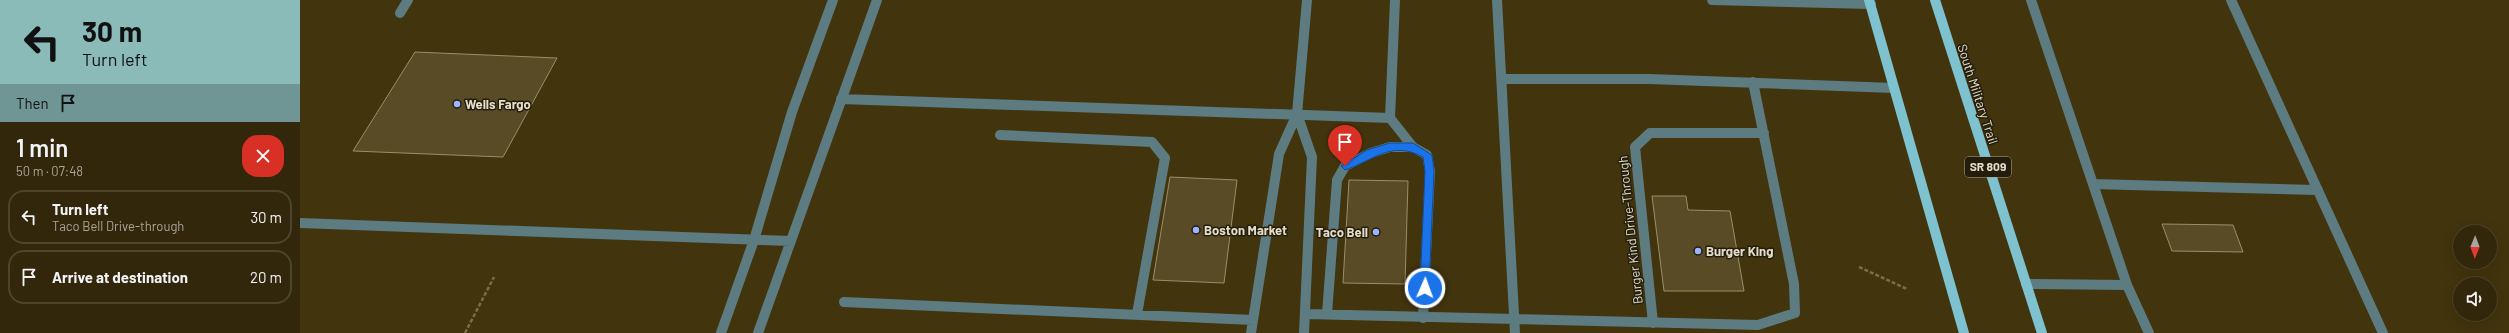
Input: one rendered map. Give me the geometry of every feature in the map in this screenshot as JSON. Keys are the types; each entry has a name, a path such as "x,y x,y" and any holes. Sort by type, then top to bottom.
{"main road":[{"name":"South Military Trail","path":"1935,0 2042,333"},
{"path":"1870,2 1964,333"}],"lane":[{"path":"400,13 408,0"},
{"path":"721,333 754,240 792,112 833,0"},
{"path":"758,333 877,0"},
{"path":"1251,333 1280,154 1297,114 1307,0"},
{"path":"1395,0 1390,118 1413,147 1427,155 1430,171 1423,318"},
{"path":"1497,0 1515,333"},
{"path":"1712,0 1870,2"},
{"path":"2030,0 2127,285 2149,333"},
{"path":"2231,0 2383,333"},
{"path":"1502,79 1548,78 1753,82 1894,88"},
{"path":"1305,314 1514,321 1758,325 1795,313 1794,284 1753,82"},
{"path":"841,99 1390,118"},
{"path":"1297,114 1312,157 1304,333"},
{"name":"Burger Kind Drive-Through","path":"1653,323 1635,148 1650,132 1764,133"},
{"path":"1000,135 1152,142 1165,158 1137,314"},
{"path":"1327,314 1337,180 1345,166 1371,153 1390,147 1413,147"},
{"path":"2093,184 2318,190"},
{"path":"300,223 791,241"},
{"path":"2026,284 2127,285"},
{"path":"844,302 1253,320"}],"path":[{"path":"1858,267 1907,289"},
{"path":"465,333 494,277"}],"building":[{"name":"Wells Fargo","path":"415,52 557,58 503,157 353,151"},
{"name":"Boston Market","path":"1170,177 1237,180 1224,283 1153,280"},
{"name":"Taco Bell","path":"1349,180 1408,181 1405,284 1343,283"},
{"name":"Burger King","path":"1652,196 1686,196 1688,210 1730,211 1744,291 1664,291"},
{"path":"2162,224 2233,225 2243,252 2172,251"}],"place":[{"name":"Wells Fargo","path":"457,104"},
{"name":"Boston Market","path":"1196,230"},
{"name":"Taco Bell","path":"1376,232"},
{"name":"Burger King","path":"1698,251"}],"route":[{"path":"1345,166 1371,153 1390,147 1413,147 1427,155 1430,171 1425,288"}]}
